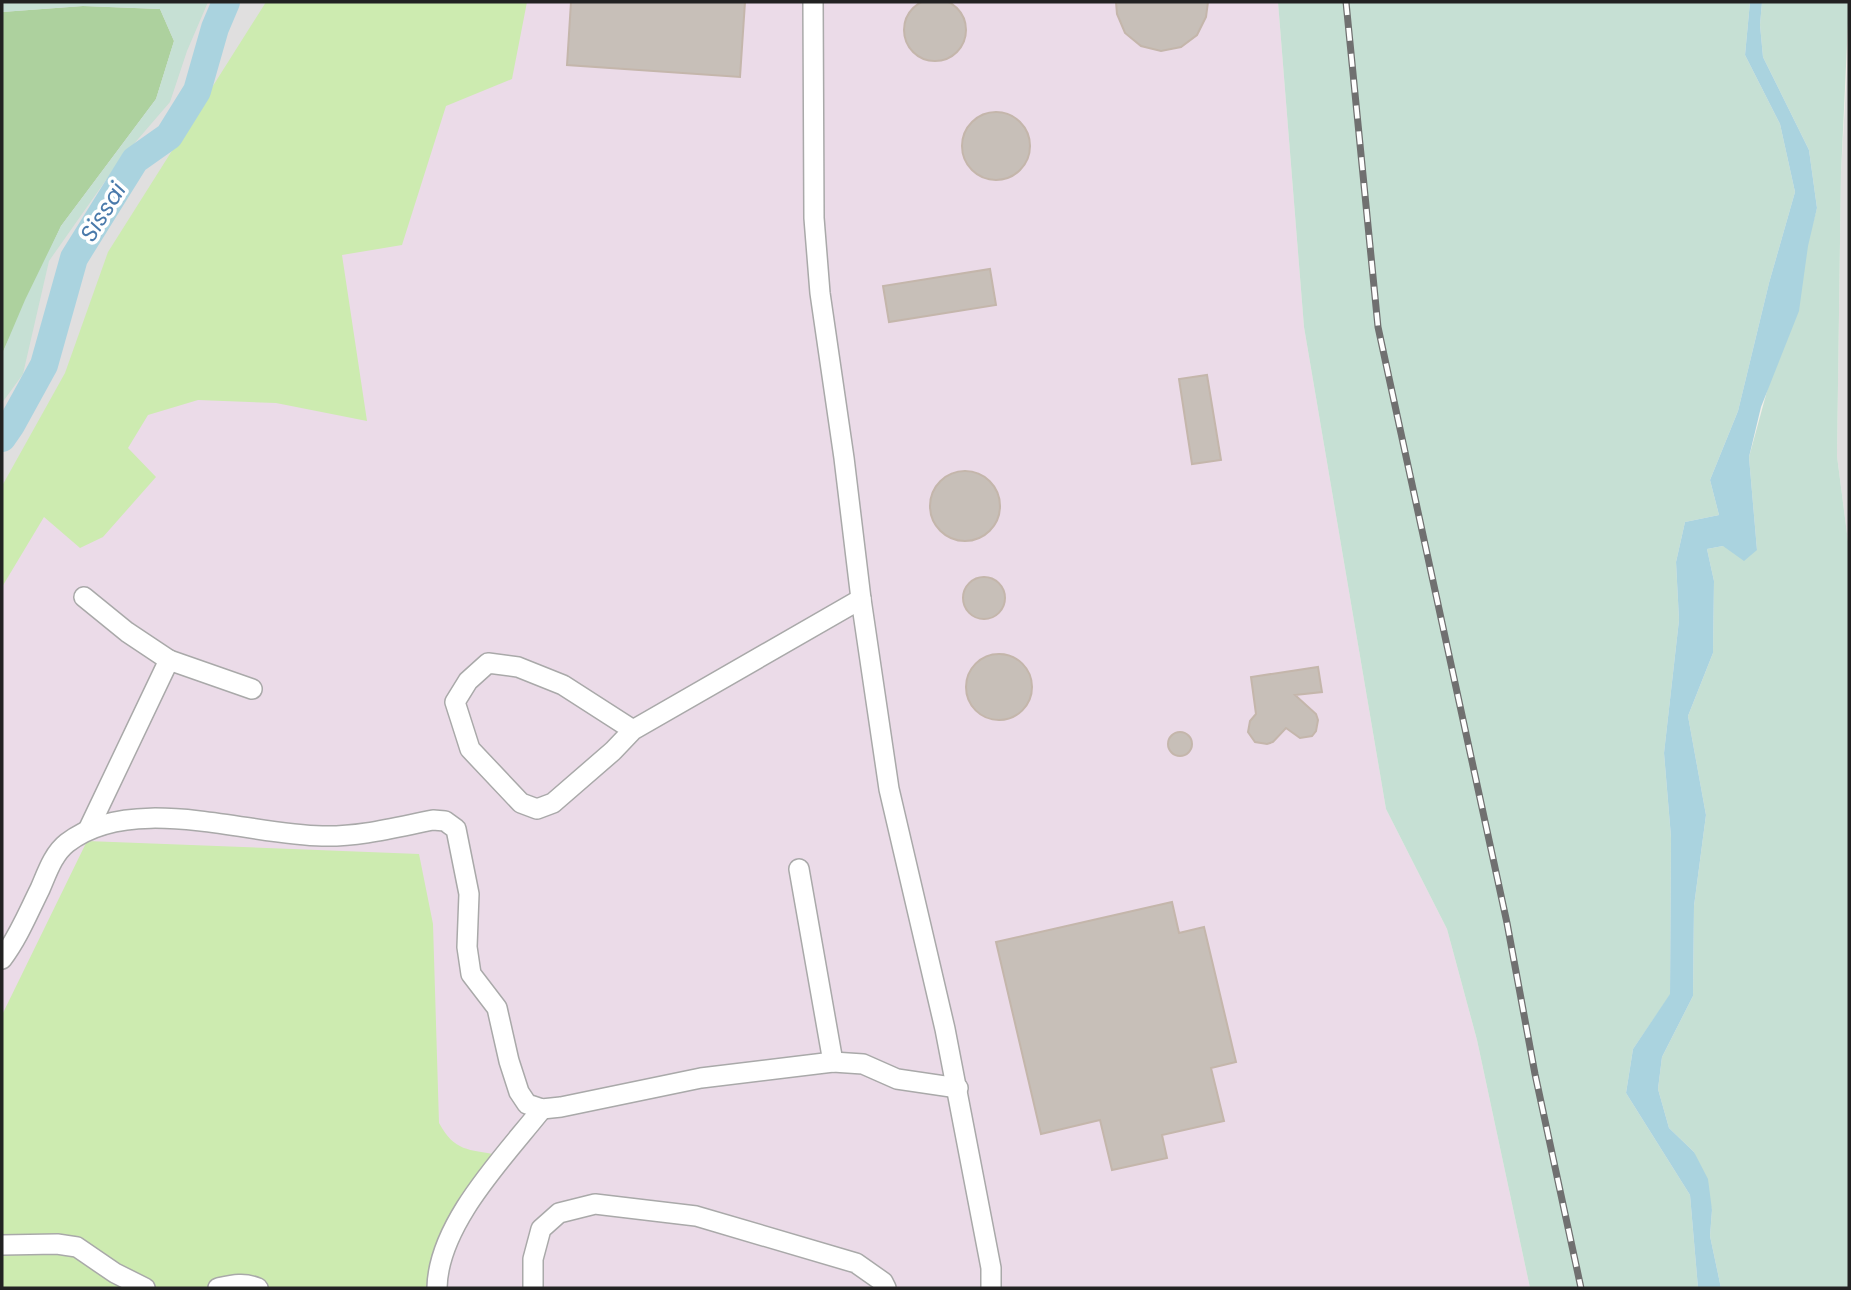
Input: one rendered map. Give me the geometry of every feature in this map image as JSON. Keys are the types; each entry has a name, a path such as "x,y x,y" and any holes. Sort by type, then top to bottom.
{"street":[{"path":"813,2 814,218 820,293 846,470 861,599 889,789 958,1088 991,1268 991,1288"},
{"path":"84,597 127,632 169,660 252,689"},
{"path":"633,730 563,685 518,667 488,663 468,681 454,702 470,749 521,803 537,809 553,803 633,730 861,599"},
{"path":"88,830 169,660"},
{"path":"2,959 13,944 54,857 66,844 88,830 117,820 165,819 223,823 261,831 324,836 363,833 433,820 449,824 456,829 469,894 467,947 471,974 497,1008 509,1061 519,1092 527,1104 542,1109 593,1101 687,1080 833,1062 863,1064 897,1079 958,1088"},
{"path":"799,869 833,1062"},
{"path":"436,1288 442,1256 467,1207 542,1109"},
{"path":"534,1288 533,1259 541,1229 559,1213 595,1204 709,1219 856,1263 883,1282 886,1288"},
{"path":"2,1245 57,1244 77,1247 115,1273 145,1288"},
{"path":"218,1288 238,1284 258,1288"}],"shaded area":[{"path":"2,2 292,2 2,508"},
{"path":"292,2 1278,2 1304,327 1386,809 1447,929 1477,1040 1530,1288 2,1288 2,508"},
{"path":"1849,35 1849,549 1837,456 1841,173"}],"green space":[{"path":"2,2 208,2 187,51 170,102 120,160 49,261 23,374 2,403 2,354 25,300 61,226 156,99 174,41 160,9 83,6 2,12"},
{"path":"266,2 527,2 512,79 446,106 402,245 342,255 367,421 276,403 198,400 148,415 128,448 156,477 103,537 80,548 44,517 2,587 2,486 65,373 108,252"},
{"path":"1278,2 1750,2 1745,55 1780,124 1795,192 1769,283 1738,411 1710,480 1719,515 1685,522 1676,562 1679,620 1664,753 1671,837 1670,995 1633,1049 1626,1093 1690,1195 1698,1288 1530,1288 1477,1040 1447,929 1386,809 1304,327"},
{"path":"1762,2 1849,2 1841,173 1837,456 1849,549 1849,1288 1721,1288 1710,1236 1712,1210 1694,1152 1669,1128 1658,1089 1662,1057 1693,996 1694,906 1706,815 1688,716 1713,653 1714,581 1707,549 1723,546 1757,550 1749,457 1817,208 1809,150 1763,57 1760,25"},
{"path":"83,6 160,9 174,41 156,99 61,226 2,354 2,12"},
{"path":"87,841 419,854 433,924 439,1123 451,1139 463,1148 498,1155 464,1199 429,1271 430,1288 2,1288 2,1015"}],"water":[{"path":"1750,2 1762,2 1760,25 1763,57 1809,150 1817,208 1808,246 1799,311 1761,407 1749,457 1757,550 1744,561 1723,546 1707,549 1714,581 1713,653 1688,716 1706,815 1694,906 1693,996 1662,1057 1658,1089 1669,1128 1694,1152 1708,1179 1712,1210 1710,1236 1721,1288 1698,1288 1690,1195 1626,1093 1633,1049 1670,994 1671,837 1664,753 1679,620 1676,562 1685,522 1719,515 1710,480 1738,411 1769,283 1795,192 1780,124 1745,55"}],"building":[{"path":"935,-1 957,8 966,30 957,52 935,61 913,52 904,30 913,8"},
{"path":"571,2 745,2 740,77 567,65"},
{"path":"1116,2 1208,2 1206,17 1197,35 1181,47 1161,51 1141,46 1125,33 1117,14"},
{"path":"1003,112 1024,127 1030,139 1028,159 1020,170 1003,180 989,180 972,170 964,159 962,139 972,122 983,114"},
{"path":"990,269 996,305 889,322 883,286"},
{"path":"1207,375 1221,460 1192,464 1179,379"},
{"path":"972,471 985,477 994,486 998,492 998,520 990,531 979,539 958,541 940,531 932,520 930,499 940,481 951,473"},
{"path":"984,577 999,583 1005,598 999,613 984,619 969,613 963,598 969,583"},
{"path":"999,654 1012,657 1022,664 1029,674 1032,687 1029,700 1022,710 1012,717 999,720 986,717 976,710 969,700 966,687 969,674 976,664 986,657"},
{"path":"1318,667 1322,692 1295,695 1316,714 1316,731 1312,736 1300,738 1286,728 1273,742 1255,742 1248,732 1250,721 1256,714 1251,677"},
{"path":"1180,732 1188,736 1192,744 1188,752 1180,756 1172,752 1168,744 1172,736"},
{"path":"1172,902 1179,933 1204,927 1236,1062 1211,1068 1224,1121 1162,1135 1167,1158 1112,1170 1100,1120 1041,1134 996,942"}],"waterway":[{"name":"Sissai","path":"2,438 44,365 74,258 135,160 169,136 197,91 215,28 226,2"}],"railway":[{"path":"1346,2 1378,327 1507,923 1535,1074 1581,1288"}]}
